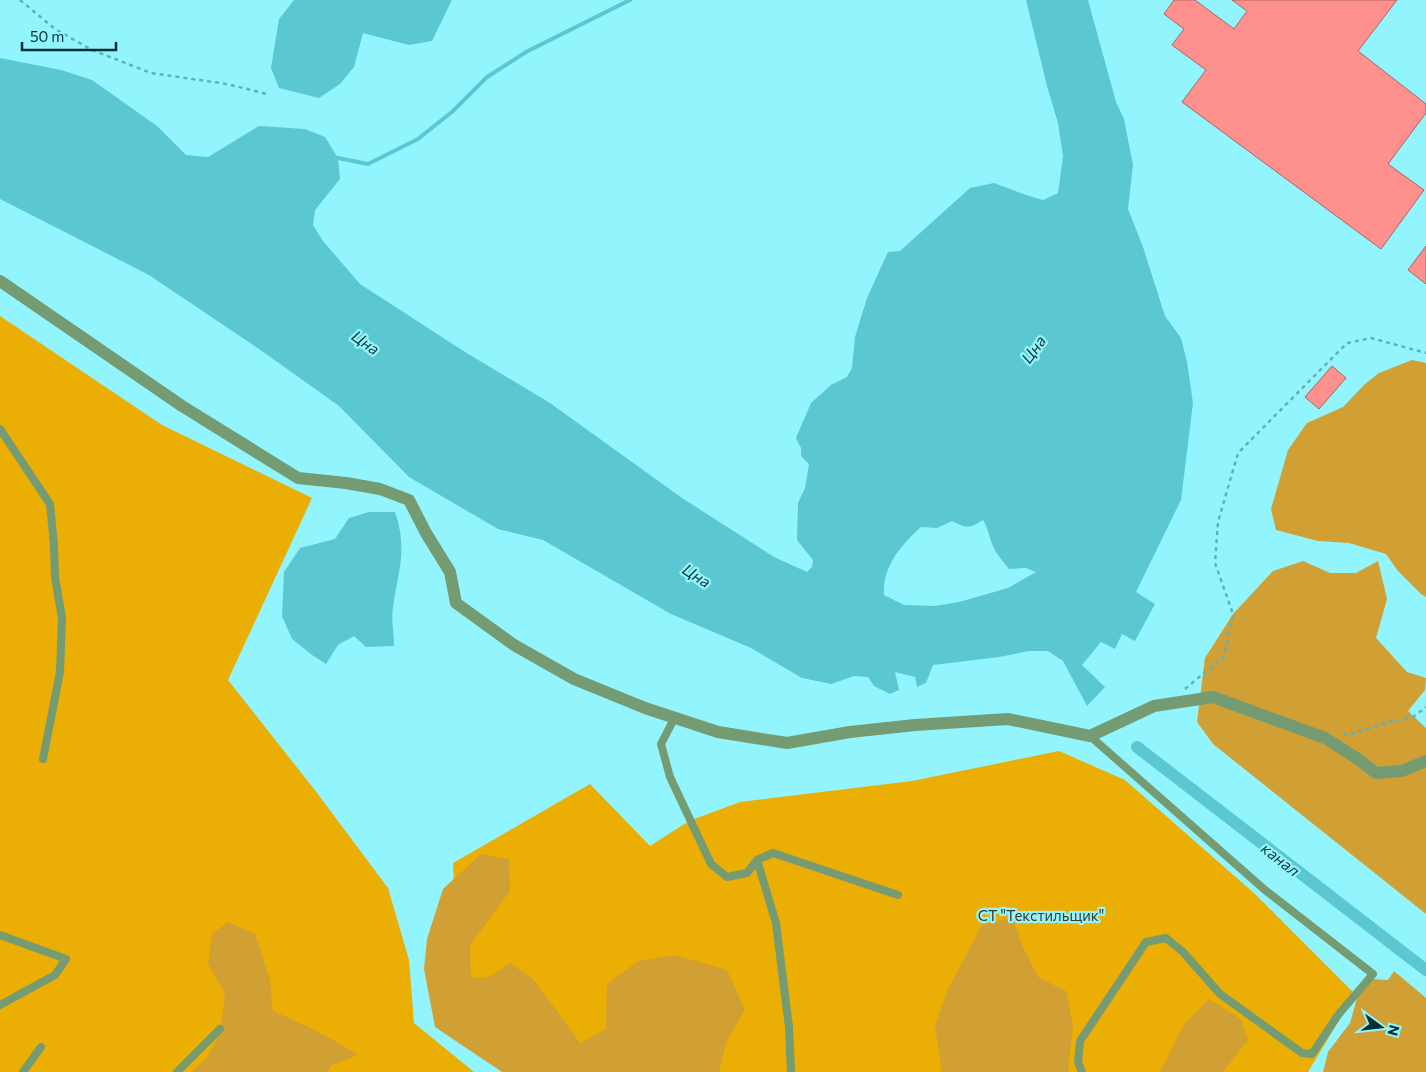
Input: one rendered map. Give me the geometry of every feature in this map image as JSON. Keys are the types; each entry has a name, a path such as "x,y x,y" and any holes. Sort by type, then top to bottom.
{"street":[{"path":"0,281 182,406 298,478 380,489 409,500 426,533 450,572 456,603 514,645 574,679 645,708 718,732 787,743 850,732 915,725 1008,719 1090,736 1154,706 1213,696 1325,738 1376,772 1402,771 1426,761"}],"lane":[{"path":"0,429 50,504 55,577 62,627 60,672 43,759"},
{"path":"675,717 661,744 670,777 711,864 727,877 747,873 757,860 774,853 898,895"},
{"path":"1082,1072 1078,1062 1080,1042 1146,942 1166,938 1183,952 1220,994 1302,1053 1312,1054 1338,1015 1373,974 1265,890 1090,736"},
{"path":"757,860 776,923 789,1027 791,1072"},
{"path":"0,935 66,960 55,975 0,1005"},
{"path":"177,1072 220,1029"},
{"path":"22,1072 41,1047"}],"path":[{"path":"20,0 55,29 92,50 151,73 227,84 267,94"},
{"path":"1168,704 1224,656 1233,614 1215,563 1218,522 1238,453 1347,343 1370,338 1426,353"},
{"path":"1325,738 1356,733 1388,722 1412,718 1426,707"}],"green space":[{"path":"0,316 162,425 312,498 228,680 314,789 388,888 409,960 414,1023 474,1072 0,1072"},
{"name":"СТ \"Текстильщик\"","path":"1059,751 1125,780 1255,894 1355,994 1308,1072 560,1072 458,992 453,863 590,784 650,846 689,821 740,802 912,781"}],"shaded area":[{"path":"1412,360 1426,363 1426,597 1398,571 1386,554 1349,543 1318,541 1276,530 1271,509 1288,450 1307,423 1343,407 1365,384 1379,373"},
{"path":"1303,561 1330,573 1356,573 1378,561 1387,599 1376,638 1407,672 1426,678 1425,690 1408,711 1426,728 1426,914 1213,744 1197,722 1205,658 1233,614 1273,571"},
{"path":"481,854 509,859 510,891 470,945 471,978 489,977 510,963 534,980 580,1043 606,1029 607,984 638,961 675,955 727,970 745,1010 726,1042 719,1072 502,1072 435,1027 424,969 427,939 443,889"},
{"path":"1012,917 1022,945 1038,977 1066,991 1073,1025 1068,1072 942,1072 935,1025 948,989 982,925"},
{"path":"228,922 255,934 270,980 273,1011 317,1031 358,1055 332,1065 327,1072 191,1072 207,1058 220,1034 225,994 208,964 212,934"},
{"path":"1394,971 1426,998 1426,1072 1323,1072 1328,1052 1350,1023 1359,991 1372,979 1388,980"},
{"path":"1209,999 1241,1019 1248,1040 1223,1072 1160,1072 1184,1024"}],"water":[{"path":"294,0 452,0 432,41 409,45 363,33 354,67 340,84 319,98 279,88 271,68 279,19"},
{"name":"Цна","path":"1026,0 1088,0 1116,102 1124,119 1133,165 1128,209 1143,247 1165,316 1181,338 1187,362 1193,403 1181,500 1136,592 1155,604 1135,641 1122,634 1115,649 1101,642 1082,665 1105,687 1087,706 1063,661 1048,651 1029,651 999,657 933,665 926,683 917,687 915,677 895,672 899,690 890,694 874,686 868,677 854,676 831,684 802,678 751,648 671,614 543,540 498,529 409,477 339,406 259,349 149,275 0,199 0,58 61,70 92,80 157,126 186,155 208,157 259,126 305,129 325,137 338,158 340,179 315,210 313,225 323,241 360,284 465,352 550,403 682,498 774,557 807,572 812,567 813,560 797,540 798,503 805,488 809,464 801,456 801,448 796,438 811,403 831,385 847,377 852,368 855,337 867,298 888,252 900,251 970,188 994,183 1043,200 1058,193 1063,156 1058,123","holes":["983,520 994,548 1009,569 1026,568 1036,572 1008,588 959,602 935,606 904,605 884,595 886,575 894,557 906,541 921,527 937,528 952,521 968,526"]},
{"path":"369,512 395,512 399,526 401,560 392,612 394,646 366,647 354,636 338,645 326,664 292,639 282,616 284,572 300,548 335,539 349,518"}],"building":[{"path":"1174,0 1195,0 1234,29 1247,11 1232,0 1397,0 1358,51 1426,104 1426,113 1388,164 1424,190 1381,249 1182,102 1206,70 1172,45 1184,29 1164,14"},
{"path":"1426,246 1426,284 1408,270"},
{"path":"1332,366 1346,378 1319,409 1305,397"}],"waterway":[{"path":"338,158 368,164 418,139 453,111 487,77 526,52 630,0"},
{"name":"канал","path":"1137,747 1426,970"}]}
